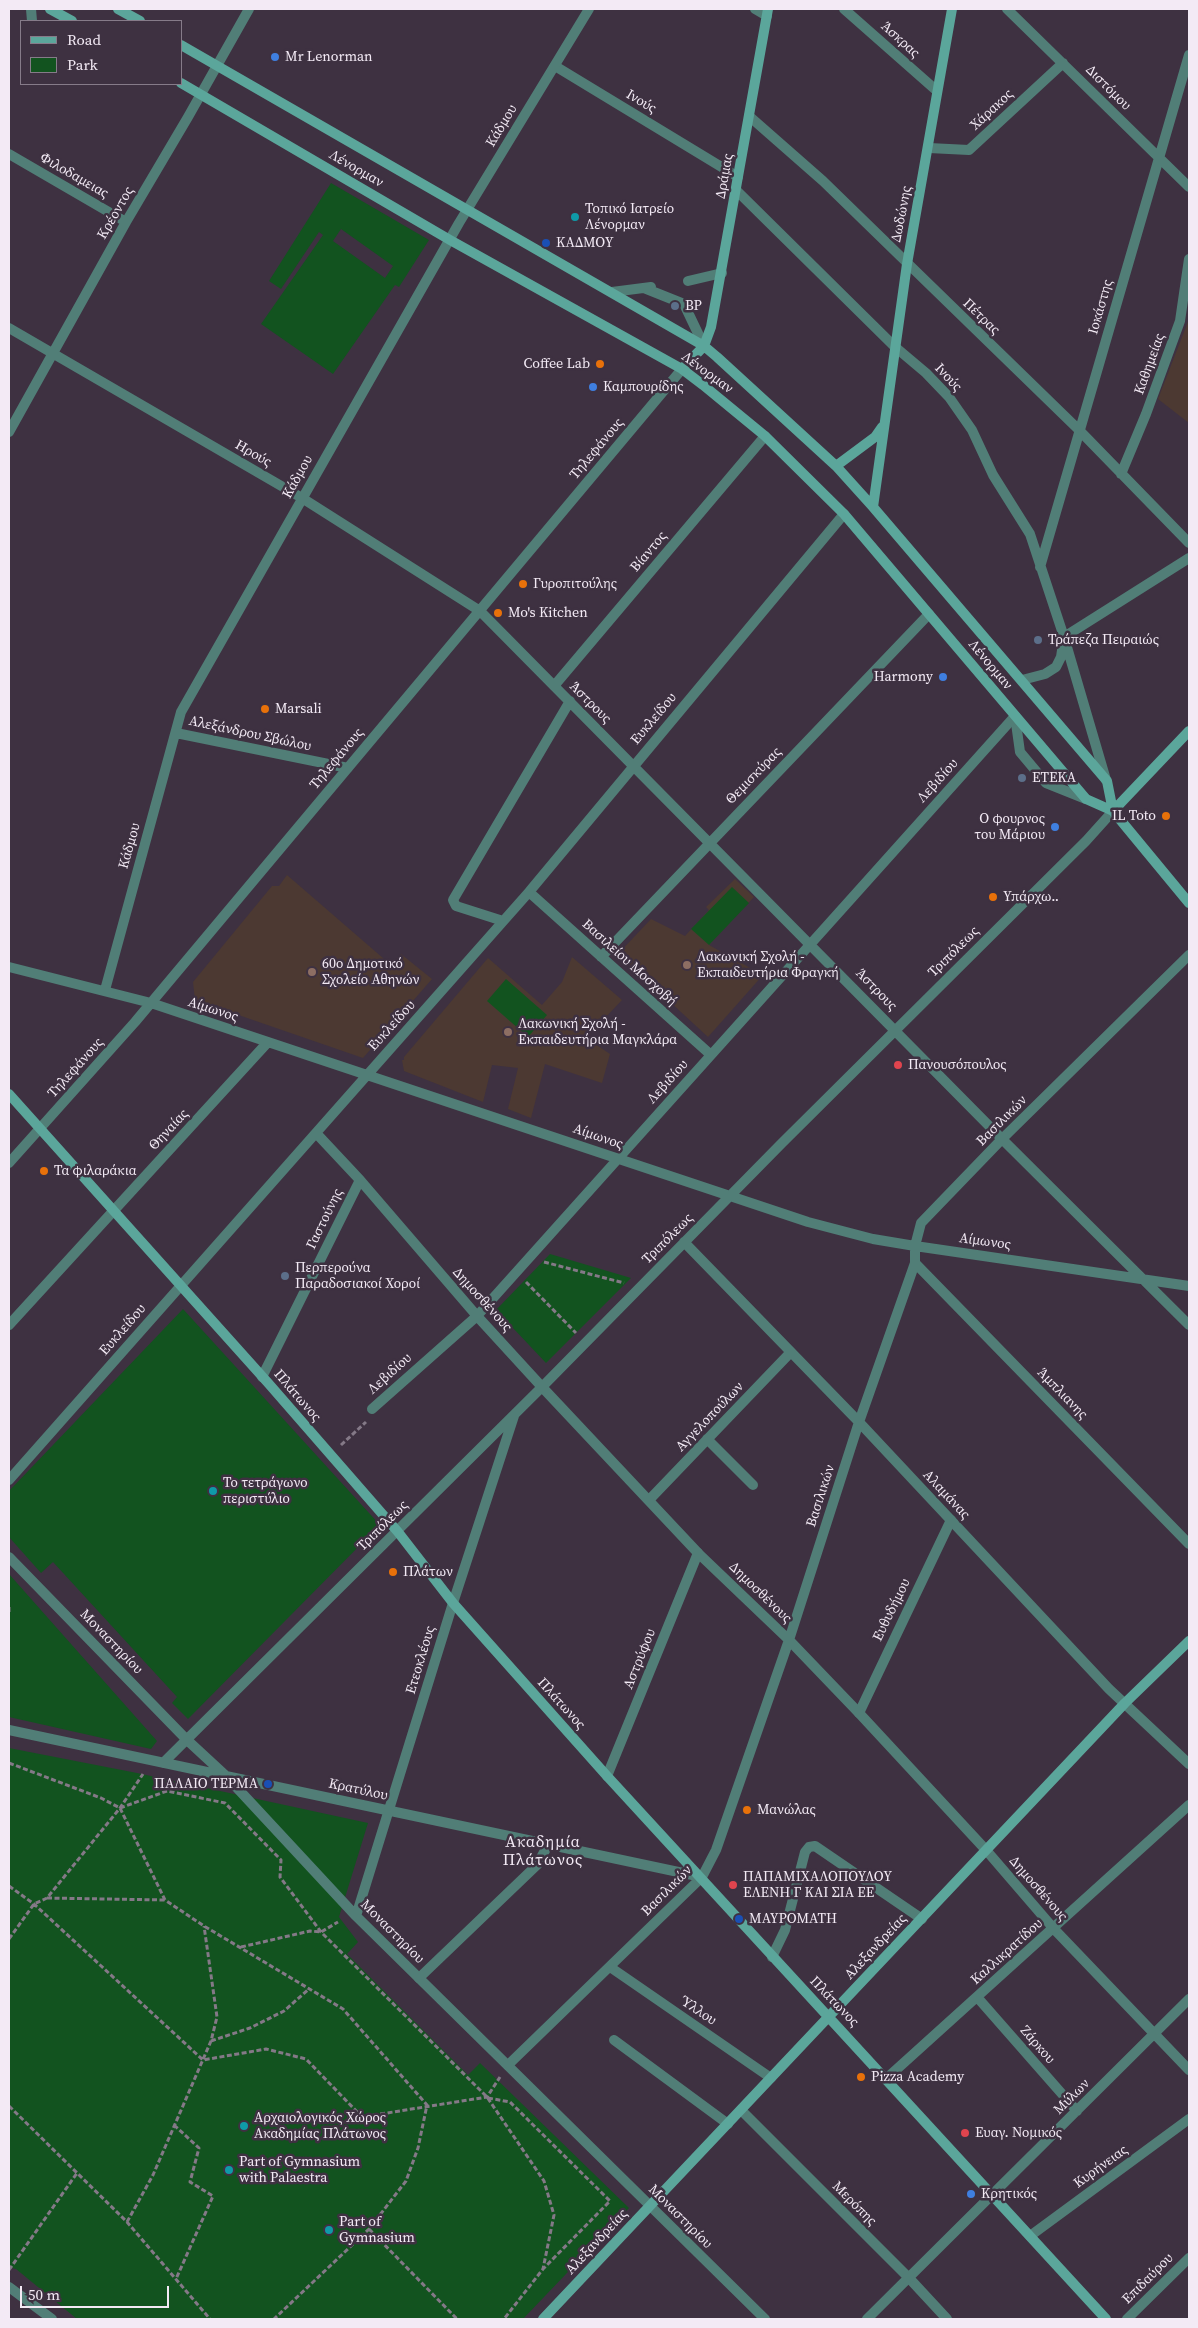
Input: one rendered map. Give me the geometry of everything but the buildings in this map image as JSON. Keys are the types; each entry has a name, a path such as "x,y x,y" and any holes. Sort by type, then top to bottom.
{"street":[{"path":"50,9 68,16"},
{"path":"118,9 138,20"},
{"name":"Κρέοντος","path":"9,432 126,222 249,9"},
{"name":"Κάδμου","path":"105,990 181,712 467,209 589,9"},
{"path":"755,9 767,12"},
{"name":"Άσκρας","path":"844,9 937,91"},
{"name":"Δωδώνης","path":"873,507 894,346 907,264 929,148 952,9"},
{"name":"Διστόμου","path":"1007,9 1189,187"},
{"name":"Δράμας","path":"704,346 711,327 722,273 767,12"},
{"name":"Λένορμαν","path":"182,46 704,346 785,417 836,466 1107,781"},
{"name":"Ιοκάστης","path":"1040,567 1189,55"},
{"name":"Χάρακος","path":"929,148 969,150 1063,63"},
{"name":"Ινούς","path":"555,66 738,177"},
{"name":"Λένορμαν","path":"182,84 450,240 682,369 765,436 844,514 1086,799 1113,811 1189,903"},
{"name":"Πέτρας","path":"749,116 823,181 1079,430 1189,543"},
{"name":"Φιλοδαμειας","path":"9,154 126,222"},
{"name":"Ινούς","path":"736,190 894,346 926,374 943,392 972,430 992,475 1030,534 1064,637"},
{"name":"Καθημείας","path":"1121,474 1146,414 1180,321 1189,259"},
{"path":"688,281 722,273"},
{"path":"612,292 657,286"},
{"path":"644,288 684,304 704,346 682,369"},
{"name":"Ηρούς","path":"9,328 302,498 480,611"},
{"name":"Τηλεφάνους","path":"9,1163 151,1003 682,369"},
{"path":"836,466 875,436 884,424"},
{"name":"Βίαντος","path":"554,686 765,436"},
{"name":"Ευκλείδου","path":"9,1480 529,892 844,514"},
{"path":"1022,680 1045,674 1056,667 1061,658 1064,637 1189,558"},
{"name":"Άστρους","path":"480,611 1002,1140 1189,1325"},
{"name":"Θεμισκύρας","path":"601,957 929,614"},
{"name":"Λένορμαν","path":"1064,637 1107,781 1113,811"},
{"path":"503,921 456,906 453,900 455,892 570,702"},
{"path":"1015,716 1020,752 1046,783 1086,799"},
{"name":"Λεβιδίου","path":"372,1409 477,1316 1015,716"},
{"name":"Τριπόλεως","path":"163,1762 398,1532 895,1030 1086,841 1189,731"},
{"name":"Αλεξάνδρου Σβώλου","path":"176,733 348,768"},
{"name":"Βασιλείου Μοσχοβή","path":"529,892 711,1054"},
{"name":"Βασιλικών","path":"508,2065 702,1877 716,1850 789,1640 859,1422 915,1264 915,1246 921,1223 1189,955"},
{"name":"Αίμωνος","path":"9,966 151,1003 729,1197 817,1224 873,1239 1189,1286"},
{"name":"Θηναίας","path":"9,1325 268,1042"},
{"name":"Πλάτωνος","path":"9,1094 41,1127 398,1532 453,1603 607,1776 702,1877 772,1957 887,2078 1106,2319"},
{"name":"Δημοσθένους","path":"316,1133 360,1180 477,1316 542,1387 650,1499 698,1553 789,1640 859,1712 986,1850 1054,1929 1189,2070"},
{"name":"Γαστούνης","path":"262,1377 360,1180"},
{"name":"Αλαμάνας","path":"684,1242 790,1354 859,1422 1109,1689 1189,1764"},
{"name":"Άμπλιανης","path":"915,1264 1189,1544"},
{"name":"Αγγελοπούλων","path":"650,1499 790,1354"},
{"name":"Ετεοκλέους","path":"356,1916 453,1603 515,1413"},
{"path":"708,1438 753,1485"},
{"name":"Ευθυδήμου","path":"859,1712 951,1520"},
{"name":"Αστρύφου","path":"607,1776 698,1553"},
{"name":"Μοναστηρίου","path":"9,1557 186,1739 226,1776 356,1916 765,2319"},
{"name":"Αλεξανδρείας","path":"543,2319 1126,1703 1189,1641"},
{"name":"Κρατύλου","path":"9,1730 702,1877"},
{"name":"Καλλικρατίδου","path":"887,2078 1189,1805"},
{"path":"419,1978 537,1865 548,1845"},
{"path":"772,1957 785,1930 805,1852 809,1847 815,1846 922,1918"},
{"name":"Ύλλου","path":"610,1967 771,2078"},
{"name":"Ζάρκου","path":"977,1997 1077,2111"},
{"name":"Μύλων","path":"867,2319 1189,1999"},
{"path":"614,2040 728,2124"},
{"name":"Μερόπης","path":"741,2110 947,2319"},
{"name":"Κυρήνειας","path":"1030,2236 1189,2119"},
{"name":"Επιδαύρου","path":"1127,2319 1189,2258"},
{"path":"9,2287 52,2319"}],"path":[{"path":"528,1258 640,1287"},
{"path":"515,1272 586,1342"},
{"name":"Λεβιδίου","path":"330,1455 368,1421 372,1409"},
{"path":"9,1607 9,1612"},
{"path":"47,1898 120,1808 151,1761"},
{"path":"9,1762 101,1798 120,1808 165,1900 204,1926 343,2009 427,2106"},
{"path":"120,1808 166,1791 224,1803 281,1860 280,1877 321,1932 487,2097 544,2181 554,2215 544,2269"},
{"path":"9,1886 34,1904 203,2060"},
{"path":"9,1939 34,1904 47,1898 165,1900"},
{"path":"241,1947 310,1931 321,1932 338,1922"},
{"path":"127,2222 153,2175 211,2041 217,2017 204,1926"},
{"path":"211,2041 250,2028 284,2010 310,1988"},
{"path":"203,2060 266,2049 306,2059 362,2117 487,2097 510,2102 610,2201 544,2269 504,2319"},
{"path":"487,2097 508,2065"},
{"path":"9,2106 127,2222 210,2319"},
{"path":"274,2319 369,2229 406,2181 418,2148 427,2106"},
{"path":"174,2125 199,2148 190,2182 213,2196 176,2279"},
{"path":"9,2270 77,2173"},
{"path":"369,2229 457,2319"}],"shaded area":[{"path":"1189,319 1189,423 1158,399"},
{"name":"60ο Δημοτικό Σχολείο Αθηνών","path":"287,875 391,965 401,954 432,979 363,1058 195,1000 193,982 272,886 279,886"},
{"name":"Λακωνική Σχολή - Εκπαιδευτήρια Φραγκή","path":"735,879 754,897 709,945 763,975 708,1037 618,954 651,919 685,936 709,910 706,907"},
{"name":"Λακωνική Σχολή - Εκπαιδευτήρια Μαγκλάρα","path":"572,957 622,1000 586,1038 610,1054 602,1083 545,1064 531,1118 508,1109 518,1068 492,1065 483,1102 404,1071 402,1060 404,1060 404,1057 488,958 542,1005 562,982"}],"green space":[{"path":"331,183 429,240 399,287 395,285 333,374 261,324 323,235 319,232 281,289 269,281","holes":["341,229 393,266 385,278 333,241"]},
{"path":"732,887 749,903 709,945 691,929"},
{"path":"506,979 547,1015 528,1037 487,1001"},
{"path":"550,1254 631,1278 546,1363 496,1310"},
{"path":"183,1309 380,1525 188,1719 172,1703 177,1697 53,1562 41,1573 9,1537 9,1491"},
{"path":"9,1574 157,1741 151,1749 9,1717"},
{"path":"9,1748 137,1773 368,1823 339,1917 358,1942 347,1954 468,2075 480,2063 629,2208 523,2319 77,2319 16,2269 9,2267"}],"place":[{"name":"Mr Lenorman","path":"275,57"},
{"name":"Τοπικό Ιατρείο Λένορμαν","path":"575,217"},
{"name":"ΚΑΔΜΟΥ","path":"546,243"},
{"name":"BP","path":"675,306"},
{"name":"Coffee Lab","path":"600,364"},
{"name":"Καμπουρίδης","path":"593,387"},
{"name":"Γυροπιτούλης","path":"523,584"},
{"name":"Mo's Kitchen","path":"498,613"},
{"name":"Τράπεζα Πειραιώς","path":"1038,640"},
{"name":"Harmony","path":"943,677"},
{"name":"Marsali","path":"265,709"},
{"name":"ΕΤΕΚΑ","path":"1022,778"},
{"name":"IL Toto","path":"1166,816"},
{"name":"Ο φουρνος του Μάριου","path":"1055,827"},
{"name":"Υπάρχω..","path":"993,897"},
{"name":"Λακωνική Σχολή - Εκπαιδευτήρια Φραγκή","path":"687,965"},
{"name":"60ο Δημοτικό Σχολείο Αθηνών","path":"312,972"},
{"name":"Λακωνική Σχολή - Εκπαιδευτήρια Μαγκλάρα","path":"508,1032"},
{"name":"Πανουσόπουλος","path":"898,1065"},
{"name":"Τα φιλαράκια","path":"44,1171"},
{"name":"Περπερούνα Παραδοσιακοί Χοροί","path":"285,1276"},
{"name":"Το τετράγωνο περιστύλιο","path":"213,1491"},
{"name":"Πλάτων","path":"393,1572"},
{"name":"ΠΑΛΑΙΟ ΤΕΡΜΑ","path":"268,1784"},
{"name":"Μανώλας","path":"747,1810"},
{"name":"ΠΑΠΑΜΙΧΑΛΟΠΟΥΛΟΥ ΕΛΕΝΗ Γ ΚΑΙ ΣΙΑ ΕΕ","path":"733,1885"},
{"name":"ΜΑΥΡΟΜΑΤΗ","path":"739,1919"},
{"name":"Pizza Academy","path":"861,2077"},
{"name":"Αρχαιολογικός Χώρος Ακαδημίας Πλάτωνος","path":"244,2126"},
{"name":"Ευαγ. Νομικός","path":"965,2133"},
{"name":"Part of Gymnasium with Palaestra","path":"229,2170"},
{"name":"Κρητικός","path":"971,2194"},
{"name":"Part of Gymnasium","path":"329,2230"}],"district":[{"name":"Ακαδημία Πλάτωνος","path":"543,1852"}]}
